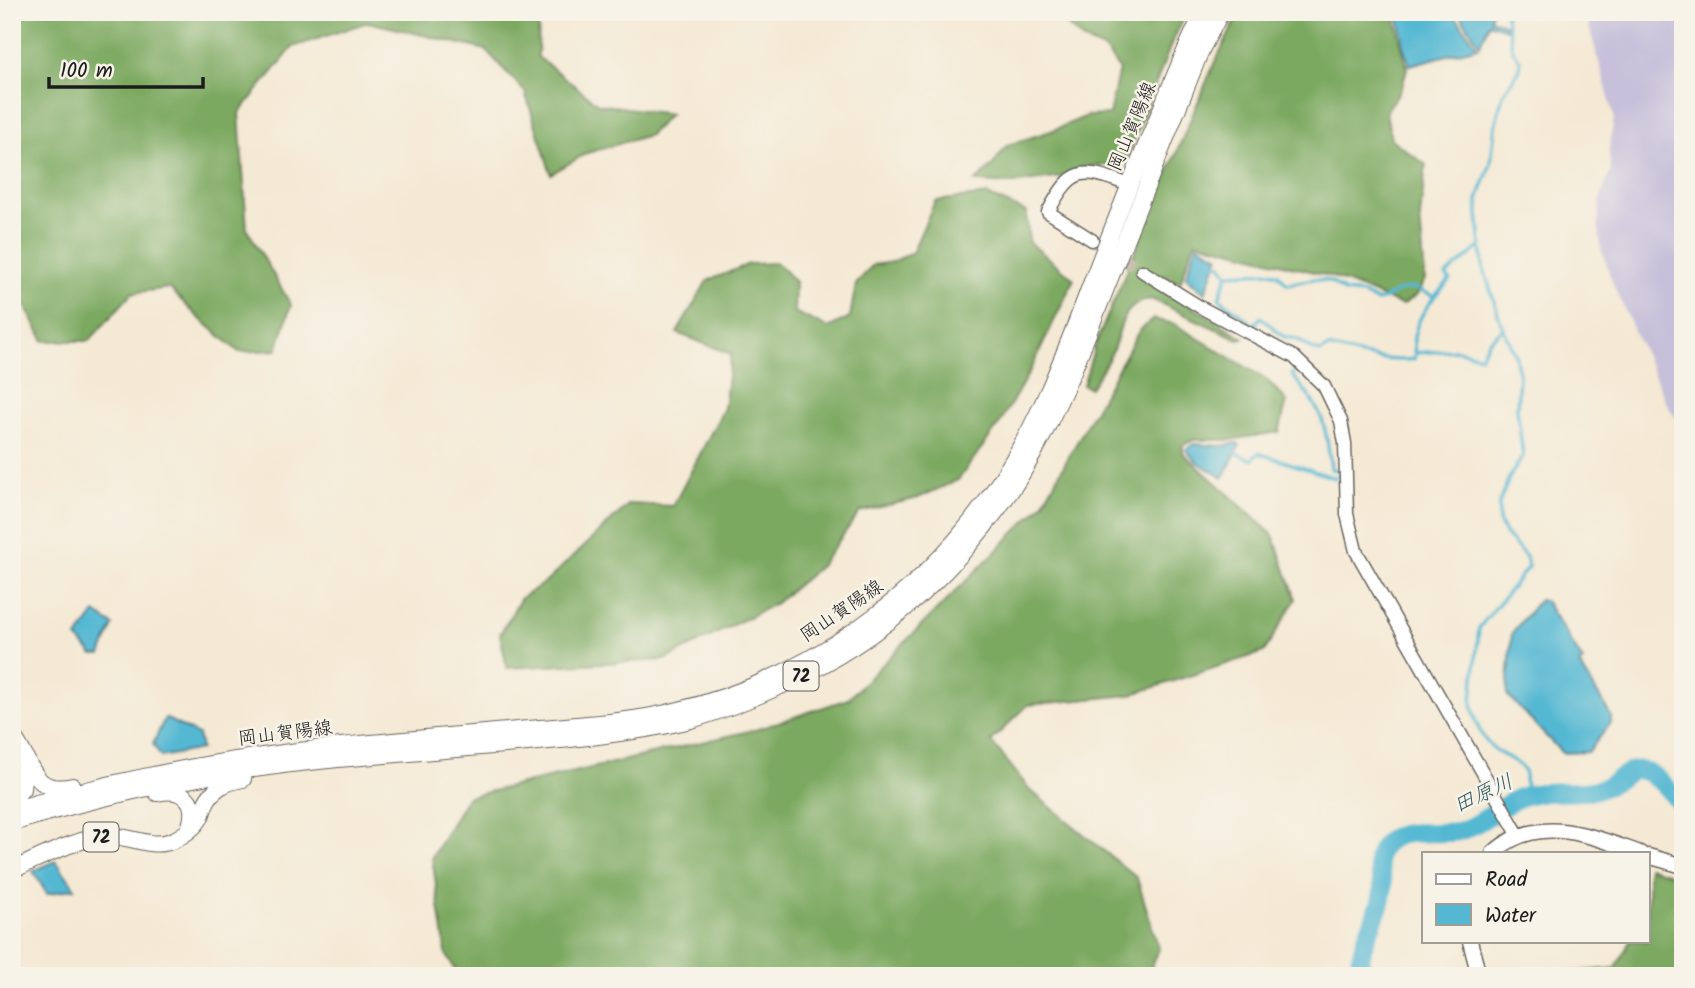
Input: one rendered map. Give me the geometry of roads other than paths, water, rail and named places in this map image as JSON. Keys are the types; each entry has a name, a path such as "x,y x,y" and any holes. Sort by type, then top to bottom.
{"main road":[{"name":"岡山賀陽線","path":"12,810 79,790 156,772 286,752 610,722 675,711 731,694 773,677 832,646 872,619 916,582 960,536 1000,482 1036,419 1056,373 1129,185 1204,12"},
{"name":"岡山賀陽線","path":"12,823 50,811 210,776 336,760 597,736 690,720 734,706 829,663 877,632 918,598 972,543 1016,484 1073,371 1201,50 1221,12"},
{"name":"岡山賀陽線","path":"12,735 37,779 52,788 140,770 156,772"},
{"path":"12,799 22,789 25,760"},
{"name":"岡山賀陽線","path":"190,828 199,821 214,791 228,782 290,773 336,760"},
{"name":"岡山賀陽線","path":"50,811 78,811 164,792 180,793 193,807 190,828"},
{"name":"72","path":"12,870 91,838 110,836 156,844 170,842 190,828"},
{"path":"1494,852 1519,836 1543,830 1565,830 1637,852"},
{"path":"1650,857 1683,866"},
{"path":"1470,942 1479,976"}],"street":[{"path":"1092,240 1048,212 1062,187 1070,180 1088,174 1097,174 1129,185"},
{"path":"1142,271 1200,307 1294,357 1324,386 1341,421 1345,443 1347,514 1356,551 1409,648 1519,836"}],"water":[{"path":"1398,12 1452,12 1478,47 1410,65"},
{"path":"1458,12 1492,12 1490,19 1505,24 1506,29 1489,23 1480,45"},
{"path":"1197,244 1219,256 1205,293 1186,277"},
{"path":"1236,443 1240,445 1223,478 1197,462 1186,450 1193,444 1222,446"},
{"path":"1539,600 1545,601 1583,661 1579,664 1611,716 1611,723 1588,752 1562,753 1507,695 1512,633"},
{"path":"95,613 113,625 101,655 93,655 77,638"},
{"path":"165,718 198,735 201,749 161,757 153,744"},
{"path":"56,861 75,888 47,894 33,871"}],"waterway":[{"path":"1505,12 1513,51 1520,60 1520,69 1503,94 1495,126 1491,163 1478,199 1478,213 1483,266 1501,323 1515,354 1519,374 1517,409 1523,456 1509,478 1499,503 1499,521 1505,534 1526,557 1528,567 1479,628 1472,701 1476,721 1490,746 1523,769 1525,796"},
{"path":"1212,262 1221,265 1228,274 1219,298 1254,325 1261,317 1284,337 1297,339 1313,350 1322,352 1328,347 1371,357 1404,360 1414,359 1414,337 1419,321 1433,299 1450,280 1446,275 1480,247"},
{"path":"1228,274 1271,272 1278,274 1287,284 1314,279 1330,281 1345,292 1363,294 1376,301 1401,290 1414,288 1433,296"},
{"path":"1415,353 1457,350 1480,356 1489,341 1504,328"},
{"path":"1233,452 1252,460 1258,453 1335,478 1341,474 1341,471 1331,469 1327,439 1317,408 1292,375 1297,368"},
{"name":"田原川","path":"1362,976 1361,954 1382,895 1378,855 1388,841 1395,837 1412,833 1460,831 1521,797 1595,790 1638,770 1657,778 1683,806"}],"tunnel":[{"path":"1092,240 1142,271"}]}
